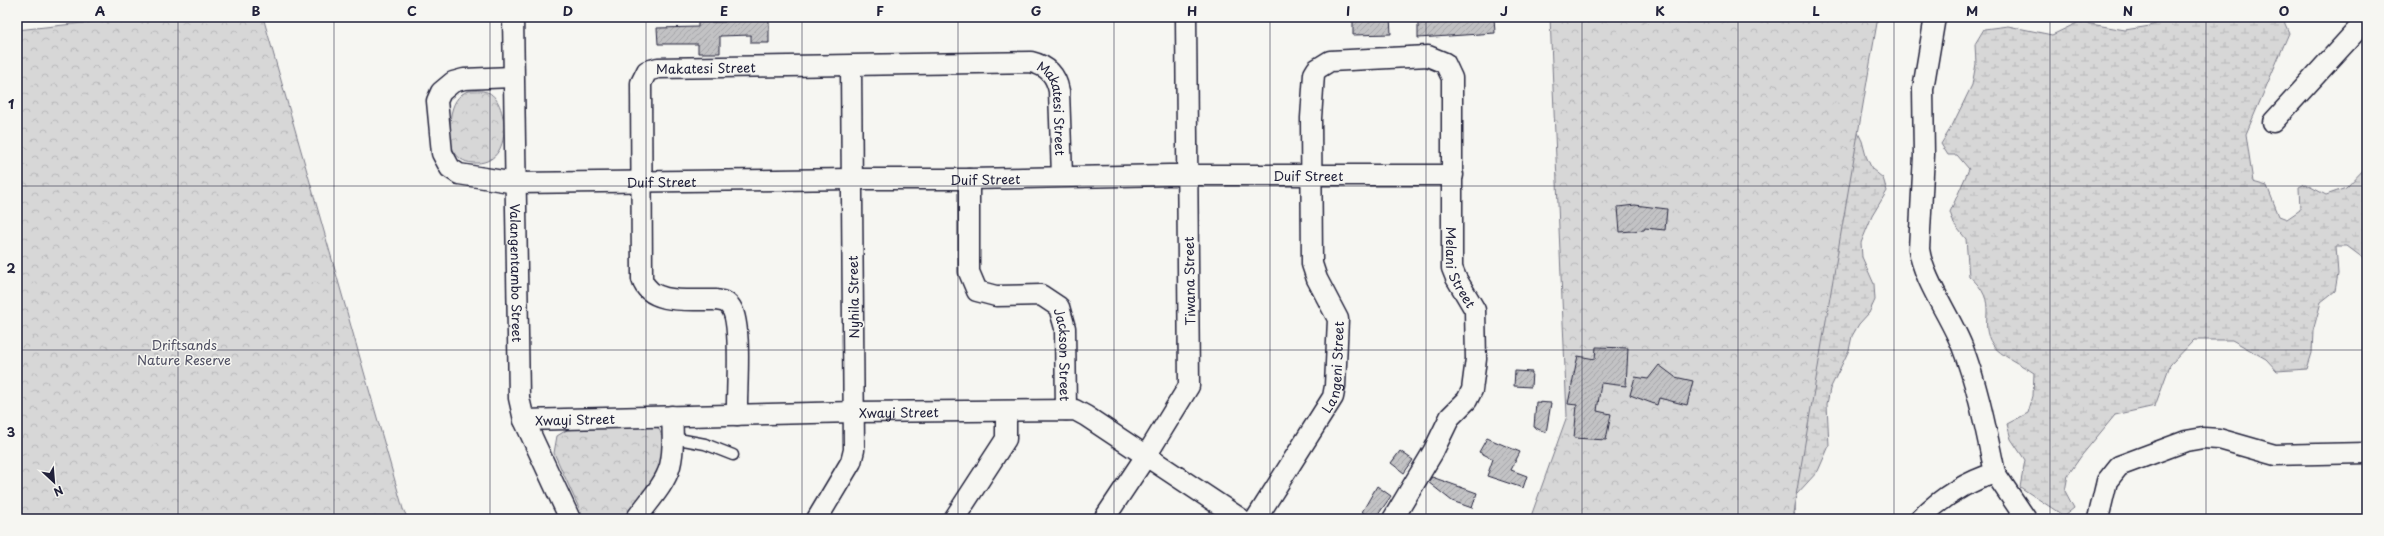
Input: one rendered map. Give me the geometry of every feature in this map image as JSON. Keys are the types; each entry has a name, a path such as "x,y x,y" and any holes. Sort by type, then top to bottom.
{"street":[{"name":"Valangentambo Street","path":"513,17 512,77 516,183 519,398 524,420 570,519"},
{"name":"Tiwana Street","path":"1104,519 1146,456 1189,386 1186,17"},
{"path":"1935,17 1923,89 1924,155 1919,249 1920,261 1950,318 1975,381 1995,473 2026,519"},
{"path":"2273,122 2367,19"},
{"name":"Langeni Street","path":"1256,519 1333,397 1338,323 1336,315 1317,279 1312,264 1312,82 1317,69 1330,61 1428,56 1445,63"},
{"name":"Makatesi Street","path":"737,414 737,325 731,307 725,302 716,300 658,297 648,292 644,287 642,279 641,83 644,74 652,69 1031,62 1042,64 1052,72 1057,80 1060,91 1062,176"},
{"name":"Melani Street","path":"1393,519 1433,452 1450,417 1470,396 1475,377 1475,310 1456,278 1452,268 1452,78 1445,63"},
{"name":"Nyhila Street","path":"818,518 853,458 855,412 850,66"},
{"name":"Duif Street","path":"512,77 459,80 446,87 437,101 442,153 450,168 459,174 516,183 969,179 1062,176 1453,175"},
{"name":"Jackson Street","path":"969,179 969,272 977,291 996,296 1041,295 1059,307 1065,328 1066,410"},
{"name":"Xwayi Street","path":"524,420 737,414 1074,410 1086,416 1242,519"},
{"path":"954,519 1006,439 1006,412"},
{"path":"636,519 666,477 670,467 673,438 672,416"},
{"path":"2098,519 2107,481 2119,466 2186,441 2219,439 2275,455 2367,453"},
{"path":"1920,519 1951,492 1979,477 1995,473"}],"lane":[{"path":"673,438 705,444 733,455"}],"green space":[{"name":"Driftsands Nature Reserve","path":"139,17 263,17 403,509 408,519 17,519 17,30"},
{"path":"1550,17 1878,17 1792,519 1530,519 1567,416"},
{"path":"2171,17 2282,17 2289,33 2246,134 2253,182 2267,186 2279,216 2287,219 2300,210 2299,187 2305,184 2326,195 2346,188 2367,166 2367,261 2347,246 2336,246 2338,274 2335,291 2321,302 2313,331 2312,353 2307,369 2277,371 2266,359 2232,340 2194,340 2170,365 2155,406 2115,415 2082,455 2068,475 2065,491 2074,508 2064,516 2020,487 2025,460 2011,439 2007,424 2028,413 2033,396 2034,373 1996,349 1988,336 1987,304 1979,286 1969,276 1966,239 1954,224 1950,212 1969,169 1957,155 1948,155 1941,144 1952,126 1972,85 1976,64 1975,44 1984,29 2008,26 2052,35 2079,22 2125,30 2150,26"},
{"path":"468,91 485,91 494,97 503,117 504,130 502,143 497,154 487,161 473,163 464,161 453,150 451,143 450,125 453,108 461,95"},
{"path":"1850,116 1862,141 1866,156 1872,169 1883,178 1887,191 1872,216 1861,243 1862,257 1874,284 1875,300 1869,313 1859,324 1852,336 1849,350 1830,389 1827,404 1829,446 1818,471 1796,495 1794,519 1732,519"},
{"path":"657,426 662,438 663,450 661,462 648,486 626,519 584,519 554,453 557,436 570,428"}],"building":[{"path":"725,17 769,17 769,43 751,43 751,35 720,36 720,53 698,53 698,44 658,44 657,28 698,27 698,22 725,22"},
{"path":"1353,17 1390,17 1391,34 1353,35"},
{"path":"1494,17 1495,33 1418,38 1418,18"},
{"path":"1635,205 1667,209 1665,230 1645,228 1644,230 1620,232 1618,207"},
{"path":"1596,347 1628,348 1626,386 1601,383 1597,411 1611,414 1606,440 1574,438 1577,405 1568,404 1576,364 1578,356 1595,359"},
{"path":"1659,365 1675,377 1693,381 1687,405 1659,398 1657,405 1630,395 1635,377 1648,379"},
{"path":"1515,371 1532,372 1531,387 1514,386"},
{"path":"1536,402 1551,403 1546,433 1534,427"},
{"path":"1487,438 1520,452 1511,470 1527,476 1523,488 1487,476 1493,459 1479,452"},
{"path":"1400,451 1413,460 1404,473 1391,463"},
{"path":"1432,477 1477,493 1472,508 1452,501 1428,482"},
{"path":"1377,486 1391,496 1375,519 1362,512"}]}
